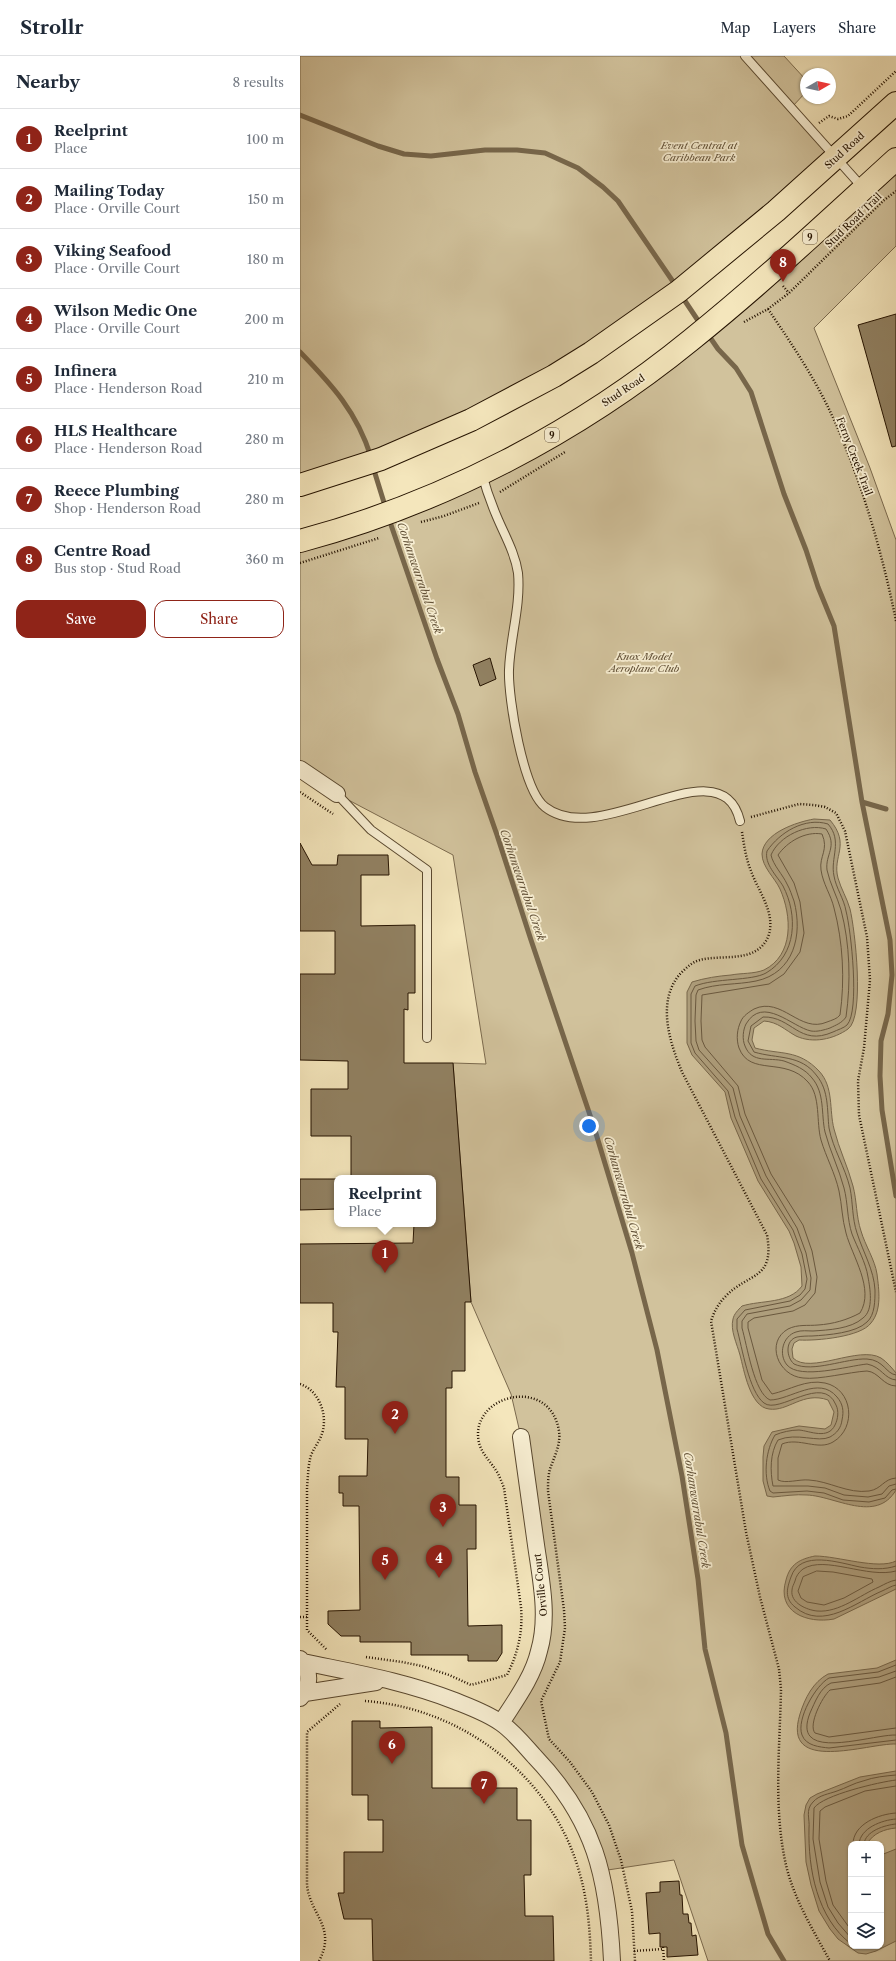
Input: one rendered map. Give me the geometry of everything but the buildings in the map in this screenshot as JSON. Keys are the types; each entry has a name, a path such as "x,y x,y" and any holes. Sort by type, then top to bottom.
{"highway":[{"name":"Stud Road","path":"300,485 381,459 471,420 554,376 663,304 776,211 896,103"},
{"name":"Stud Road","path":"300,541 337,531 399,509 482,474 590,412 639,380 691,340 896,159"}],"street":[{"path":"300,769 337,794"},
{"name":"Orville Court","path":"501,1723 532,1670 539,1651 543,1630 543,1607 540,1577 521,1437"},
{"path":"301,1661 391,1680 427,1690 467,1706 501,1723 541,1763 562,1789 581,1818 598,1859 606,1891 611,1923 612,1961"},
{"path":"301,1661 307,1671 308,1682 301,1697"},
{"path":"301,1697 344,1686 391,1680"}],"lane":[{"path":"745,56 863,189"},
{"path":"482,474 489,498 508,539 516,562 518,593 510,652 509,684 511,702 525,768 535,796 545,807 555,813 564,817 580,819 601,817 686,792 705,790 731,799 737,808 740,821"},
{"path":"337,794 371,830 426,870 427,1038"}],"path":[{"path":"811,130 829,116 838,120 848,116 896,71"},
{"name":"Stud Road Trail","path":"741,324 768,308 789,293 883,201 896,191"},
{"name":"Ferny Creek Trail","path":"768,308 804,363 838,429 872,527 888,582 896,621"},
{"path":"300,563 361,545"},
{"path":"300,792 333,814"},
{"path":"830,1961 808,1920 786,1865 779,1810 780,1689 778,1669 746,1532 711,1321 716,1308 725,1296 759,1274 766,1263 769,1249 767,1235 682,1072 674,1052 669,1030 667,1010 672,986 687,967 699,960 751,954 761,946 768,936 770,922 767,905 750,870 740,821 799,804 825,807 836,813 846,831 867,937 870,980 864,1048 858,1081 859,1115 896,1292"},
{"path":"300,1384 310,1389 316,1395 323,1412 324,1421 323,1431 313,1451 308,1466 307,1630 328,1651"},
{"path":"300,1617 307,1617"},
{"path":"360,1657 422,1666 449,1674 471,1685 507,1675 510,1669"},
{"path":"319,1961 325,1947 326,1930 311,1903 307,1885 307,1732 345,1700"},
{"path":"360,1700 399,1705 427,1712 448,1722 490,1746 507,1760 535,1788 558,1822 579,1870 590,1925 591,1961"},
{"path":"634,1951 663,1948 664,1961"}],"green space":[{"name":"Event Central at Caribbean Park","path":"300,56 784,56 800,73 800,98 792,107 834,158 554,376 300,485"},
{"name":"Knox Model Aeroplane Club","path":"896,159 896,246 814,328 870,468 896,540 896,1961 708,1961 674,1860 601,1871 581,1817 501,1723 543,1630 521,1437 511,1394 471,1302 453,1063 486,1064 453,855 337,794 300,769 300,541 337,531 590,412"}],"water":[{"path":"814,819 830,820 839,837 840,850 837,863 838,878 850,909 856,953 857,991 856,1008 853,1021 848,1029 830,1038 809,1040 796,1036 777,1025 764,1021 754,1028 752,1040 755,1048 789,1054 804,1059 824,1077 829,1091 834,1129 853,1186 859,1225 876,1269 879,1300 877,1312 871,1323 866,1328 848,1335 827,1339 799,1340 794,1343 792,1349 793,1358 801,1362 811,1363 860,1355 872,1355 881,1358 896,1373 896,1490 888,1500 878,1505 866,1507 854,1506 818,1496 767,1496 763,1481 763,1457 764,1446 772,1432 799,1426 825,1429 831,1425 834,1412 828,1400 819,1398 803,1400 783,1408 769,1409 762,1407 757,1402 749,1387 733,1332 732,1323 734,1315 742,1306 782,1299 796,1292 802,1286 801,1267 789,1231 758,1181 731,1118 725,1092 692,1055 687,1043 687,992 692,982 702,979 752,973 764,970 774,963 781,955 788,934 787,911 780,889 766,868 762,854 768,840 774,834 790,826"},
{"path":"815,1556 879,1564 896,1561 896,1589 834,1619 814,1620 804,1617 790,1608 785,1600 784,1591 788,1574 793,1566 800,1561"},
{"path":"896,1660 896,1744 830,1752 815,1750 803,1744 798,1733 800,1714 807,1696 818,1681 828,1674 877,1668"},
{"path":"896,1771 896,1828 880,1832 869,1841 848,1841 848,1946 838,1939 819,1911 806,1862 804,1815 806,1805 810,1798 860,1777"},
{"path":"896,1849 896,1941 884,1947 884,1854"},
{"path":"852,1949 880,1949 866,1954 858,1953"}],"waterway":[{"path":"300,115 378,146 404,154 431,156 485,150 517,150 545,153 578,168 603,187 618,201 676,286"},
{"path":"681,295 701,325"},
{"path":"707,333 718,349 736,368 751,392 784,494 834,626 862,802 886,809"},
{"name":"Corhanwarrabul Creek","path":"300,352 323,376 351,413 371,457"},
{"name":"Corhanwarrabul Creek","path":"373,467 386,509"},
{"name":"Corhanwarrabul Creek","path":"389,519 437,659 458,714 475,772 594,1127 632,1253 657,1350 682,1476 698,1579 705,1649 726,1733 742,1845 768,1934 784,1961"},
{"path":"862,802 890,940 892,975 888,1014 881,1041 880,1076 882,1110 896,1196"}],"place":[{"name":"Centre Road","path":"783,282"},
{"name":"Reelprint","path":"385,1273"},
{"name":"Mailing Today","path":"395,1434"},
{"name":"Viking Seafood","path":"443,1527"},
{"name":"Wilson Medic One","path":"439,1578"},
{"name":"Infinera","path":"385,1580"},
{"name":"HLS Healthcare","path":"392,1764"},
{"name":"Reece Plumbing","path":"484,1804"}]}
